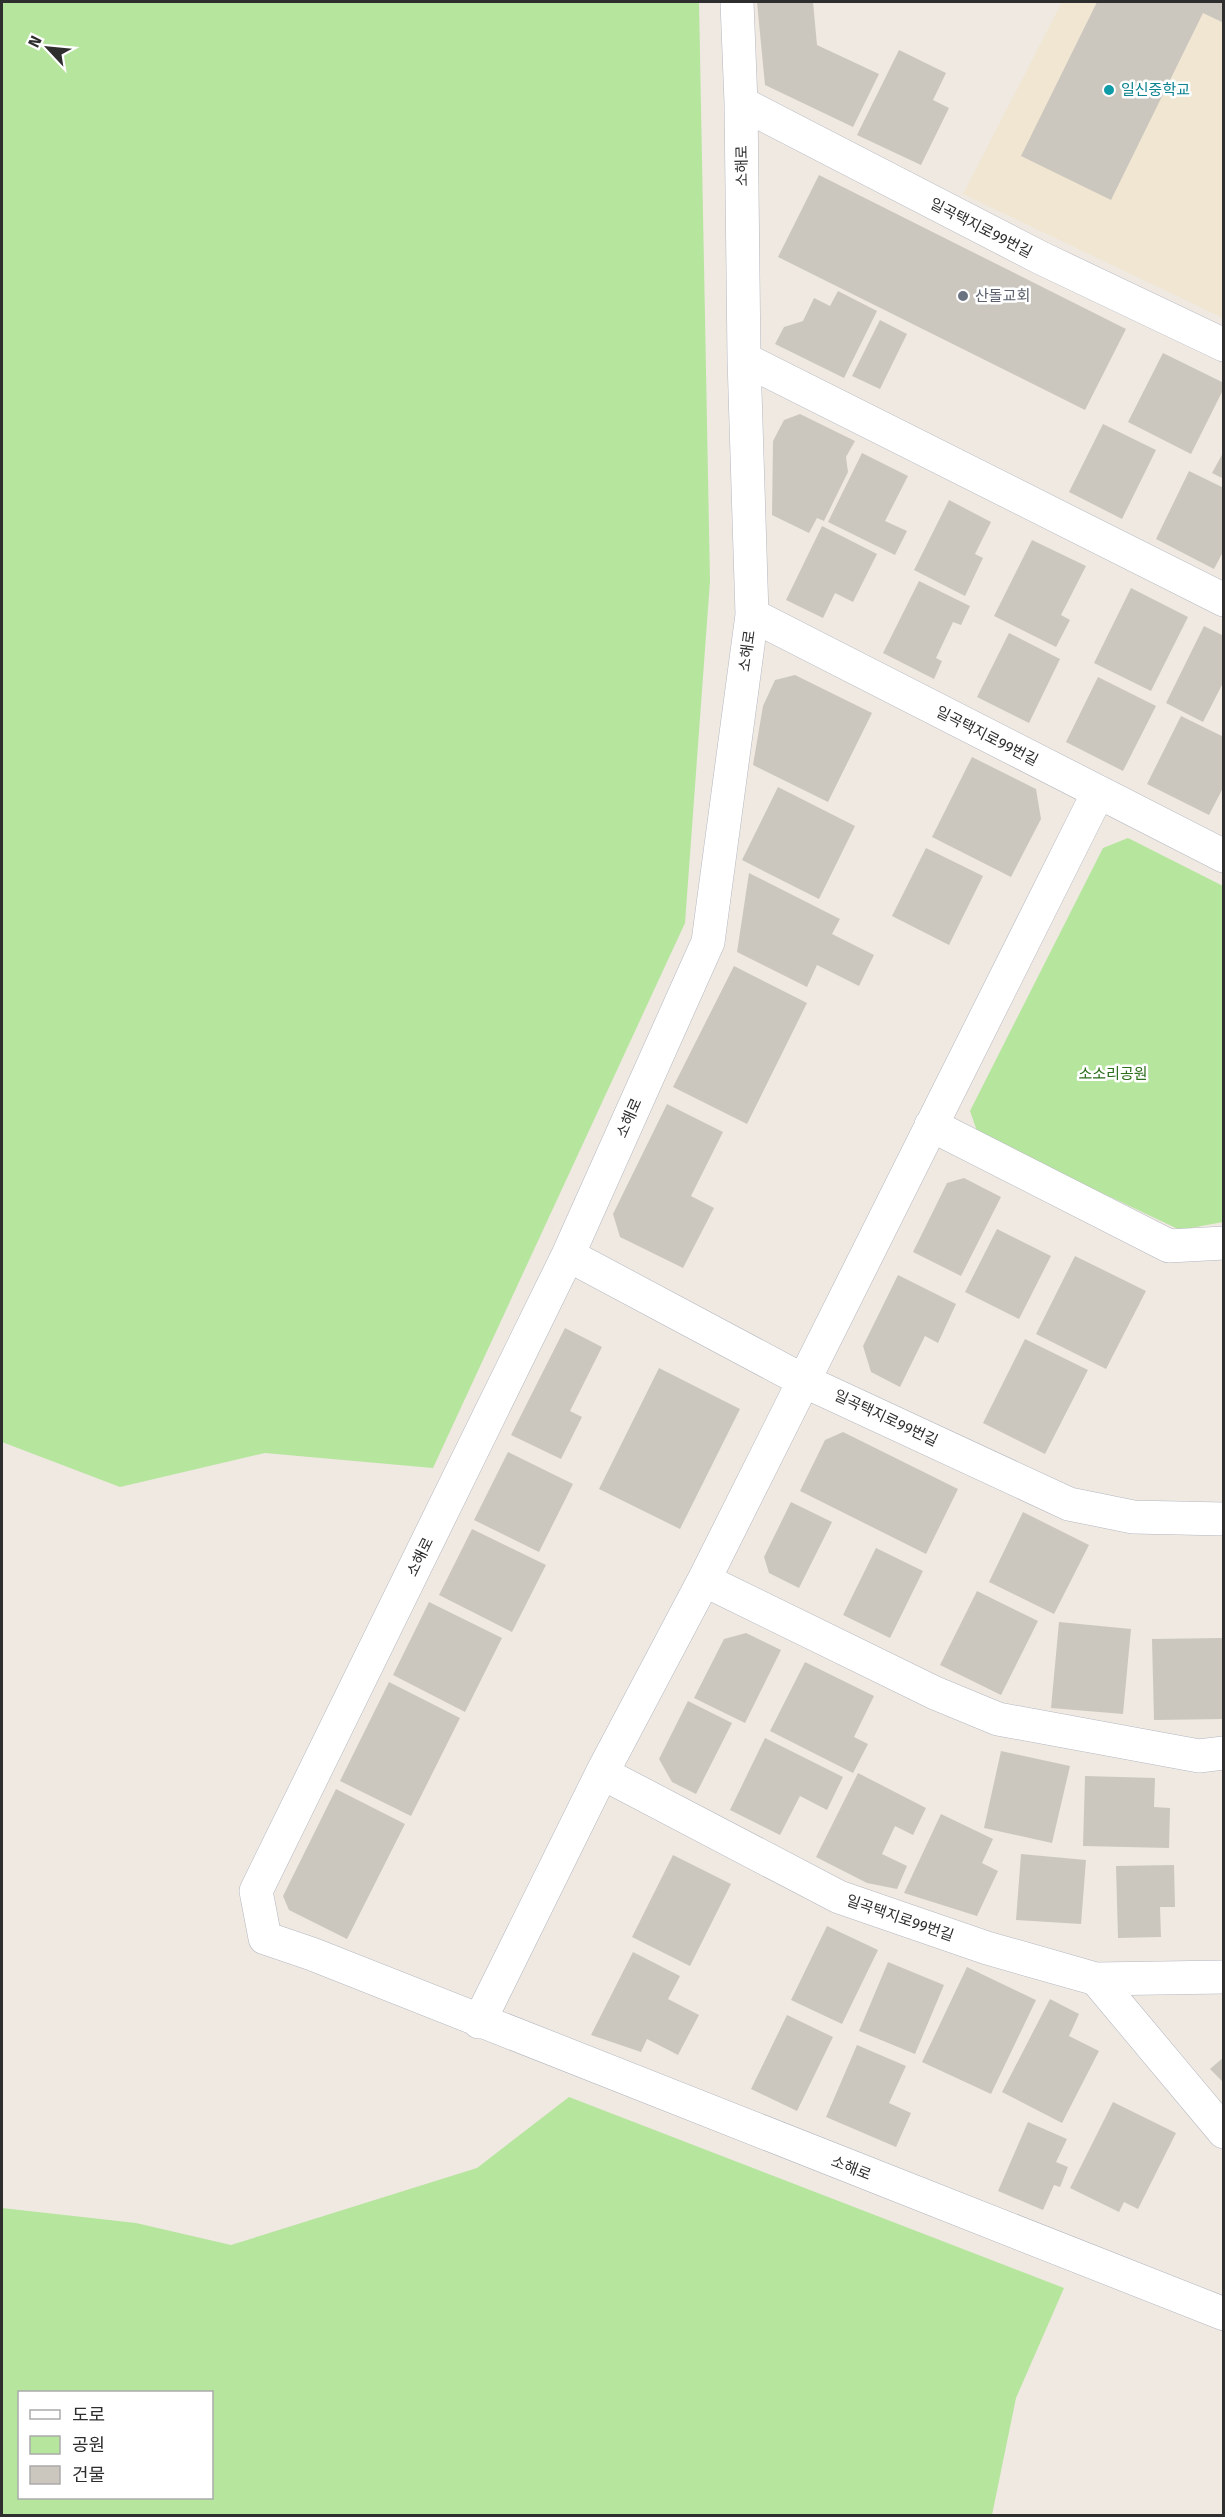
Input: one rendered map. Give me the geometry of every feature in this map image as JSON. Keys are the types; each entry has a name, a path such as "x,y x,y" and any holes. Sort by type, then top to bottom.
{"street":[{"name":"소해로","path":"737,2 752,615 708,942 568,1255 255,1891 265,1938 312,1954 479,2022 1224,2314"},
{"name":"일곡택지로99번길","path":"741,103 1041,258 1224,345"},
{"path":"744,359 1224,600"},
{"name":"일곡택지로99번길","path":"752,615 1224,856"},
{"path":"479,2022 602,1773 704,1580 1098,793"},
{"path":"931,1125 1169,1246 1224,1243"},
{"name":"일곡택지로99번길","path":"568,1255 804,1381 1069,1503 1133,1517 1224,1519"},
{"path":"704,1580 935,1693 998,1719 1199,1756 1224,1752"},
{"name":"일곡택지로99번길","path":"602,1773 839,1897 987,1948 1096,1979 1224,1977"},
{"path":"1096,1979 1224,2132"}],"shaded area":[{"path":"1062,2 1223,2 1223,318 963,194"}],"green space":[{"path":"2,2 699,2 710,581 685,923 433,1468 265,1453 120,1487 2,1442"},
{"name":"소소리공원","path":"1128,838 1223,886 1223,1222 1180,1230 978,1134 970,1111 1103,848"},
{"path":"569,2097 1064,2288 1016,2398 992,2515 2,2515 2,2208 136,2223 231,2245 477,2168"}],"building":[{"path":"757,2 813,2 817,45 879,74 853,127 765,85"},
{"name":"일신중학교","path":"1097,2 1224,2 1224,23 1203,13 1111,200 1021,156"},
{"path":"899,50 946,73 933,100 949,108 921,165 857,135"},
{"path":"819,175 1126,329 1085,410 778,257"},
{"path":"838,291 877,311 844,378 775,344 784,327 803,321 814,298 830,306"},
{"path":"880,320 907,334 880,389 852,376"},
{"path":"1163,353 1224,383 1224,388 1191,454 1128,422"},
{"path":"800,414 855,441 846,457 848,472 824,521 817,518 809,533 772,515 773,441 784,420"},
{"path":"1103,424 1156,450 1122,519 1069,492"},
{"path":"1224,451 1224,479 1212,473"},
{"path":"862,453 908,476 885,521 907,531 895,555 828,522"},
{"path":"1189,471 1224,488 1224,550 1214,569 1156,539"},
{"path":"949,500 991,522 975,554 983,558 965,596 914,570"},
{"path":"822,526 877,554 853,602 835,593 823,618 786,600"},
{"path":"1032,540 1086,566 1061,615 1070,620 1056,647 994,616"},
{"path":"919,581 970,606 961,625 953,622 936,658 942,661 934,679 883,653"},
{"path":"1131,588 1188,617 1151,691 1094,663"},
{"path":"1204,626 1224,636 1224,681 1203,722 1166,703"},
{"path":"1009,633 1060,659 1029,723 977,697"},
{"path":"795,675 872,713 828,802 753,765 763,706 775,680"},
{"path":"1098,677 1156,706 1123,771 1066,742"},
{"path":"1181,716 1224,737 1224,786 1209,815 1147,784"},
{"path":"972,757 1036,789 1041,819 1011,877 932,837"},
{"path":"778,787 855,826 819,899 742,860"},
{"path":"926,848 983,876 949,945 892,916"},
{"path":"749,873 840,919 832,934 874,955 859,986 817,965 807,987 737,952"},
{"path":"734,966 807,1003 747,1124 673,1087"},
{"path":"667,1104 723,1132 691,1196 714,1208 683,1268 620,1237 613,1214"},
{"path":"964,1178 1001,1197 961,1276 913,1252 947,1183"},
{"path":"997,1229 1051,1256 1019,1319 965,1292"},
{"path":"1075,1256 1146,1291 1106,1369 1036,1334"},
{"path":"898,1275 956,1304 938,1343 925,1336 900,1387 871,1372 863,1346"},
{"path":"565,1328 602,1347 570,1411 582,1417 561,1459 511,1435"},
{"path":"1025,1339 1088,1370 1045,1454 983,1423"},
{"path":"659,1368 740,1409 680,1529 599,1489"},
{"path":"843,1432 958,1489 926,1554 800,1491 825,1440"},
{"path":"508,1452 573,1484 539,1552 474,1520"},
{"path":"791,1502 832,1522 799,1588 769,1573 764,1557"},
{"path":"1023,1512 1089,1545 1054,1614 989,1582"},
{"path":"472,1529 546,1565 512,1632 439,1595"},
{"path":"876,1548 923,1571 890,1638 843,1615"},
{"path":"977,1591 1038,1621 1001,1695 940,1665"},
{"path":"429,1602 502,1638 465,1712 393,1675"},
{"path":"1059,1622 1131,1629 1123,1714 1051,1708"},
{"path":"746,1633 781,1650 745,1723 694,1698 724,1639"},
{"path":"1223,1638 1224,1719 1154,1720 1152,1639"},
{"path":"805,1662 874,1696 854,1737 868,1744 853,1773 770,1731"},
{"path":"389,1682 460,1718 411,1816 340,1781"},
{"path":"688,1701 732,1723 696,1794 672,1782 659,1759"},
{"path":"765,1738 843,1777 827,1810 800,1796 780,1835 730,1810"},
{"path":"1001,1751 1070,1766 1052,1843 984,1828"},
{"path":"858,1773 926,1808 913,1835 895,1826 882,1854 907,1866 897,1889 867,1883 816,1857"},
{"path":"1085,1776 1155,1778 1154,1807 1170,1808 1169,1848 1083,1846"},
{"path":"336,1789 405,1824 347,1939 289,1910 283,1896"},
{"path":"941,1814 993,1839 982,1863 998,1871 977,1916 904,1893"},
{"path":"1021,1854 1086,1860 1081,1924 1016,1920"},
{"path":"673,1855 731,1884 690,1966 632,1937"},
{"path":"1174,1865 1175,1907 1160,1907 1161,1937 1118,1938 1116,1866"},
{"path":"827,1926 878,1950 842,2024 791,2000"},
{"path":"633,1952 680,1976 668,1999 699,2015 678,2055 647,2039 641,2052 591,2035"},
{"path":"888,1962 944,1985 915,2054 859,2031"},
{"path":"967,1967 1036,2000 991,2094 922,2062"},
{"path":"1050,1999 1079,2014 1069,2036 1099,2051 1062,2123 1002,2092"},
{"path":"787,2015 833,2037 797,2111 751,2089"},
{"path":"857,2045 906,2066 889,2103 911,2113 896,2147 826,2117"},
{"path":"1224,2057 1224,2083 1210,2069"},
{"path":"1113,2102 1176,2133 1138,2209 1124,2202 1119,2212 1070,2188"},
{"path":"1028,2122 1067,2139 1056,2162 1068,2167 1060,2187 1054,2185 1043,2210 998,2191"}],"place":[{"name":"일신중학교","path":"1109,90"},
{"name":"산돌교회","path":"963,296"}]}
